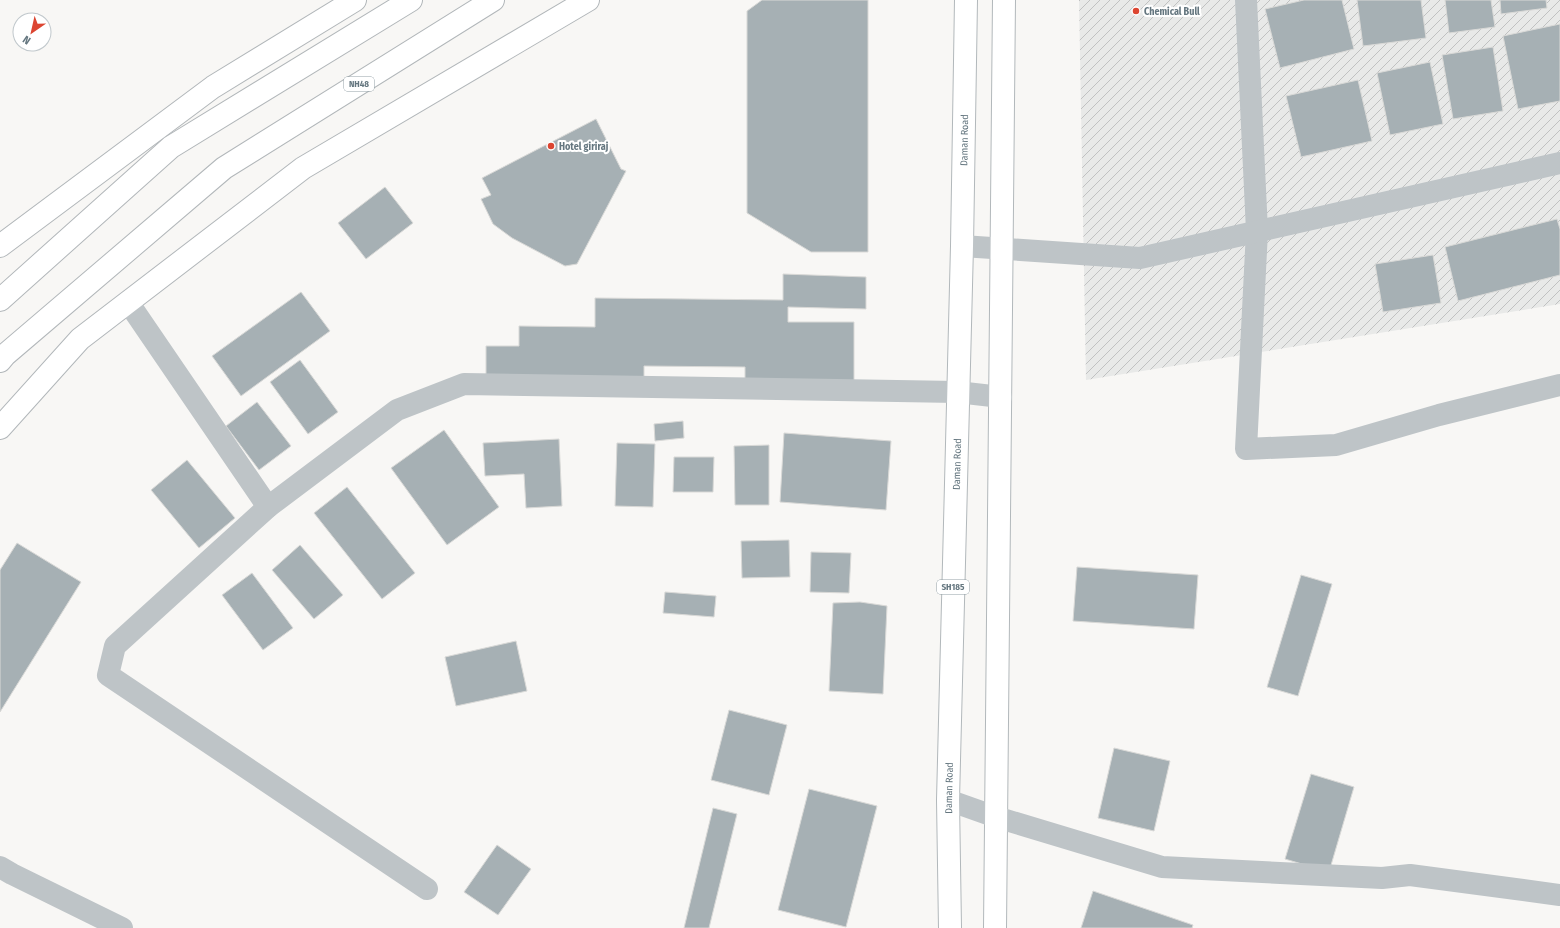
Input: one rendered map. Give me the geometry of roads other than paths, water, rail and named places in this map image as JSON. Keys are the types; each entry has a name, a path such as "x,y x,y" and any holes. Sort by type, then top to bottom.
{"main road":[{"path":"0,246 213,87 355,0"},
{"path":"0,300 171,147 411,0"},
{"name":"NH48","path":"0,361 5,355 224,168 493,0"},
{"path":"0,428 80,339 303,168 588,0"},
{"name":"Daman Road","path":"950,928 948,800 957,392 962,246 966,0"},
{"path":"995,928 1004,0"}],"street":[{"path":"1246,0 1257,231 1246,449 1336,445 1439,415 1560,385"},
{"path":"962,246 1140,258 1560,163"},
{"path":"128,302 268,508"},
{"path":"427,888 108,675 115,646 268,508 397,410 464,384 957,392 1001,397"},
{"path":"948,800 996,817 1162,867 1382,878 1410,875 1560,895"},
{"path":"0,867 122,928"}],"place":[{"name":"Chemical Bull","path":"1136,11"},
{"name":"Hotel giriraj","path":"551,146"}]}
